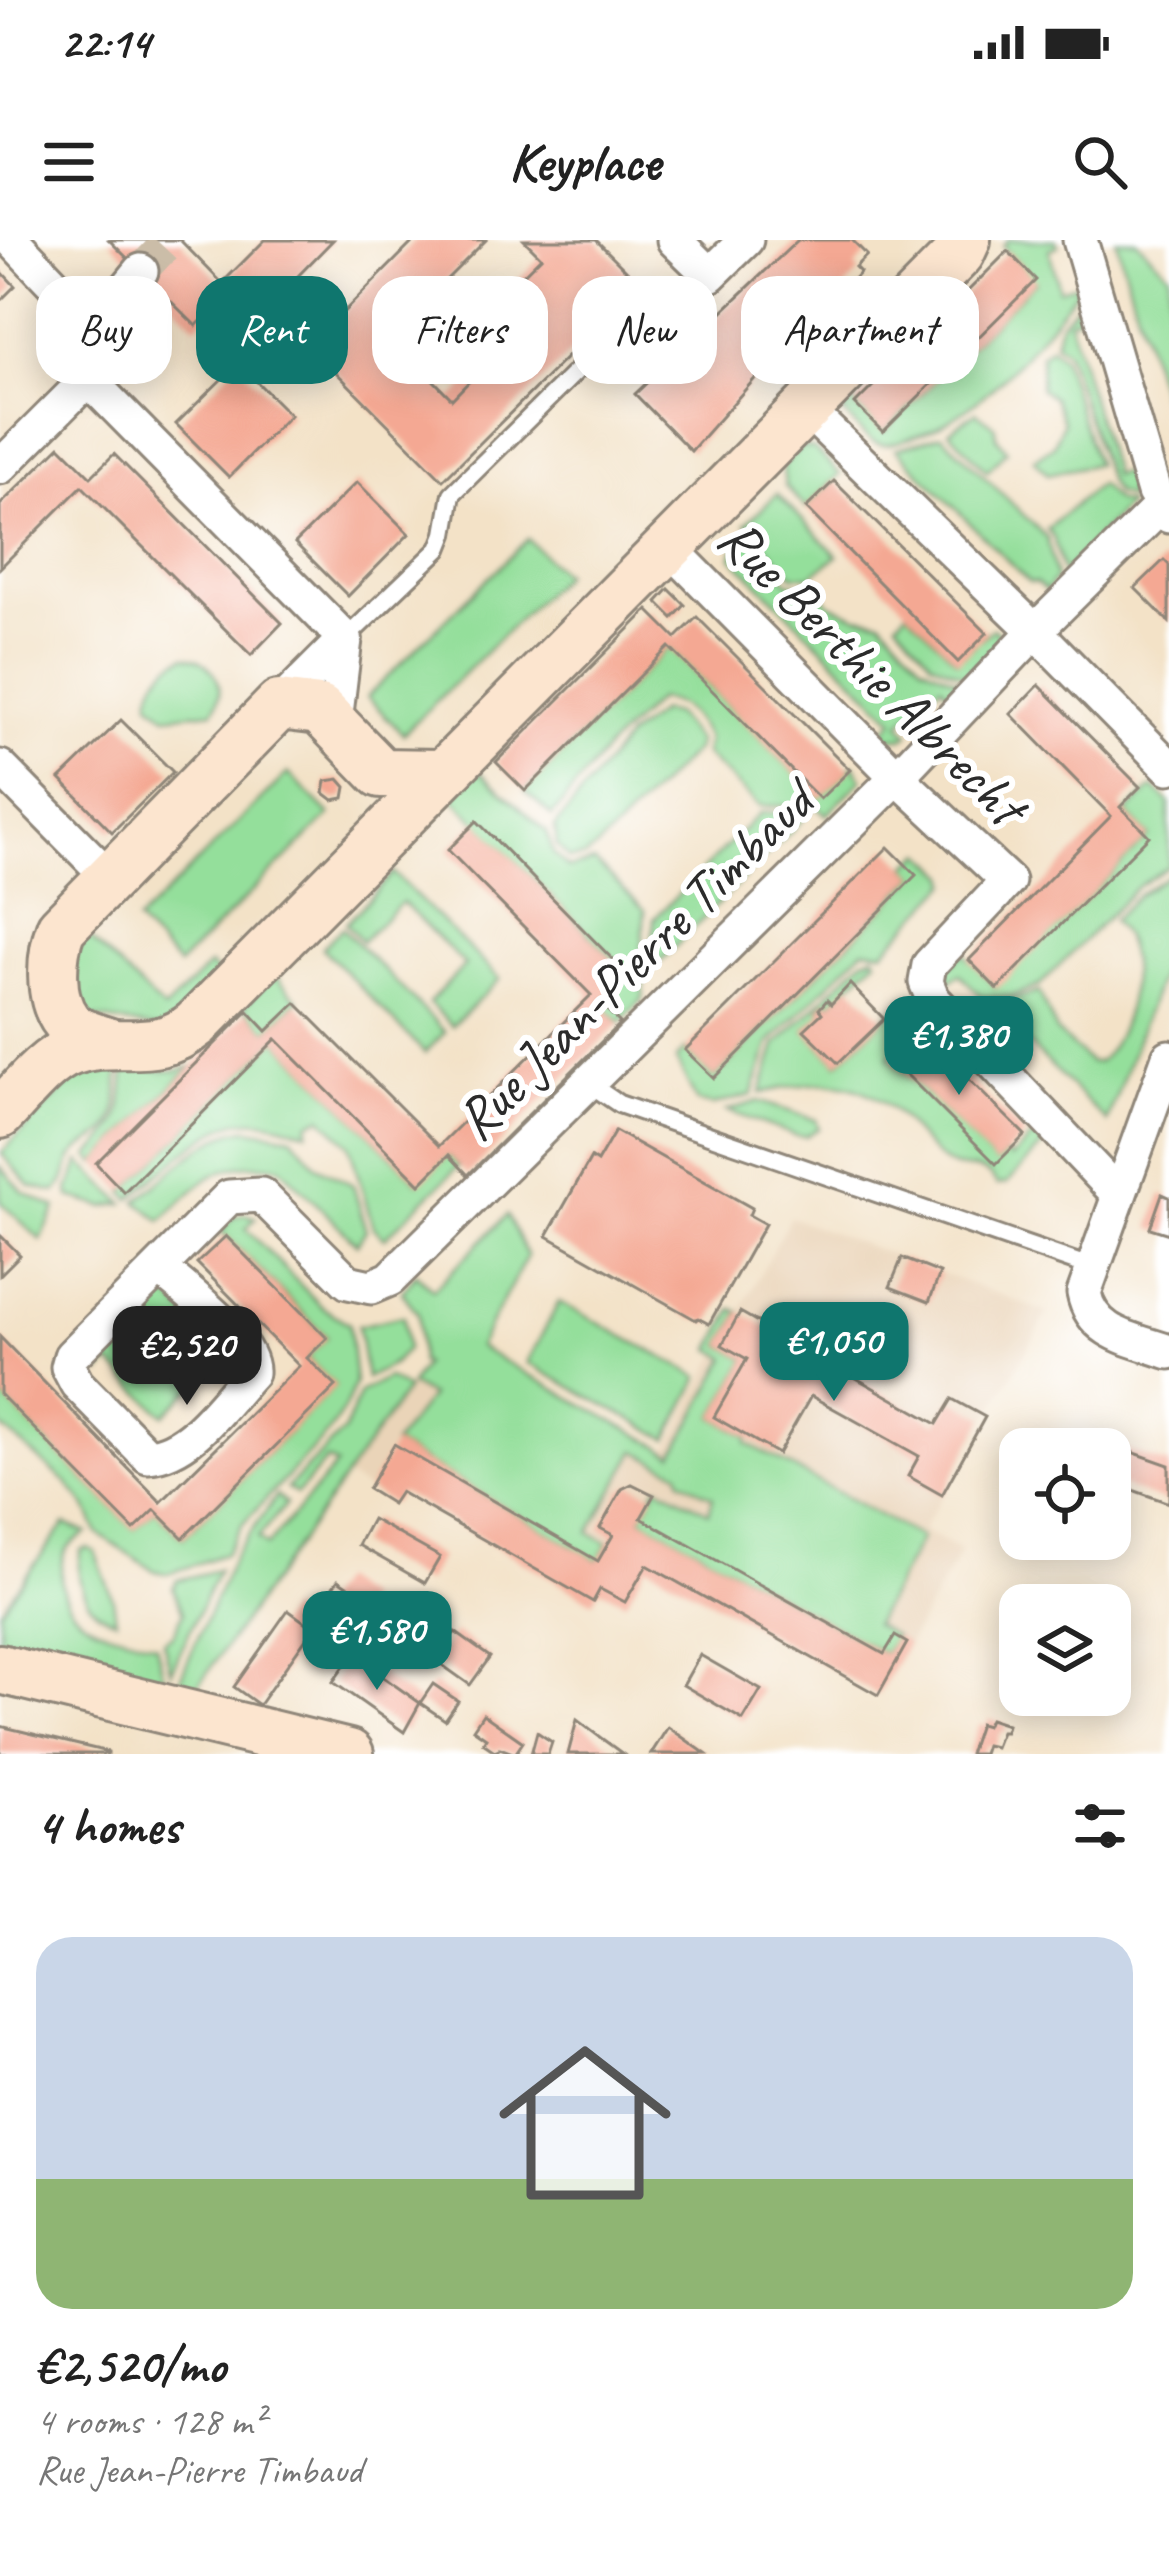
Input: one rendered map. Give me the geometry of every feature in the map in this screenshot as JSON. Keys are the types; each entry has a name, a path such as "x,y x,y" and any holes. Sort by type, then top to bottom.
{"street":[{"path":"12,240 46,276"},
{"path":"674,240 710,275 746,240"},
{"path":"345,639 61,928 51,953 63,1019 77,1031 110,1043 144,1046 178,1039 960,253 966,240"},
{"path":"1080,240 1154,491 1166,511"},
{"path":"137,276 141,271"},
{"path":"0,467 84,384"},
{"path":"92,384 345,639"},
{"path":"805,408 1169,767"},
{"name":"Rue Jean-Pierre Timbaud","path":"160,1268 244,1346 252,1363 251,1373 182,1445 148,1456 76,1384 68,1367 71,1356 230,1197 261,1195 348,1282 370,1287 390,1279 897,777 1035,631 1166,511"},
{"name":"Rue Berthie Albrecht","path":"667,545 897,777 1008,881 929,965 926,982 933,999 1119,1195"},
{"path":"335,722 345,639"},
{"path":"279,705 310,707 335,722 381,773 388,827"},
{"path":"0,767 109,877"},
{"path":"381,773 440,774"},
{"path":"0,1084 63,1019"},
{"path":"0,1114 58,1057 110,1043"},
{"path":"1169,1057 1088,1280 1087,1311 1101,1328 1169,1352"},
{"path":"0,1669 349,1754"}],"lane":[{"path":"345,639 439,548 452,494 502,443 633,315 668,317 710,275"},
{"path":"588,1083 619,1104 1088,1280"}],"shaded area":[{"path":"790,1217 1048,1313 922,1530 961,1551 878,1695 648,1565 625,1602 601,1589 593,1602 401,1492 392,1504 345,1476 439,1343 661,1462"}],"green space":[{"path":"1008,240 1056,240 1058,246 1049,249 1059,289 1078,284 1077,290 1004,376 961,412 899,442 871,440 842,411 851,400 884,432 932,384 979,384 979,337 1035,281 1003,246"},
{"path":"1116,240 1136,240 1169,273 1169,421"},
{"path":"1082,298 1087,313 1069,320 1113,475 1126,472 1130,498 1116,494 1108,481 1066,351 1055,343 1060,323"},
{"path":"1050,347 1062,357 1096,464 1048,474 1034,459 1054,445 1063,422 1053,397 1040,389 1041,355"},
{"path":"976,412 995,426 1007,450 987,471 949,431"},
{"path":"942,435 1047,538 1056,578 1046,591 1029,582 896,449"},
{"path":"801,447 814,449 840,474 806,508 785,486 783,466"},
{"path":"1099,484 1117,502 1128,504 1063,574 1047,529"},
{"path":"777,494 838,556 810,576 793,575 746,524"},
{"path":"746,536 789,583 817,586 829,603 857,616 882,620 922,664 960,681 949,693 941,685 900,723 909,734 886,737 882,733 894,719 732,557"},
{"path":"528,539 563,575 403,734 367,697"},
{"path":"907,611 957,661 993,628 999,634 998,644 966,676 932,661 897,621"},
{"path":"669,647 820,798 854,765 862,779 827,815 816,806 759,806 704,754 707,739 693,717 675,703 658,699 607,748 552,816 525,791"},
{"path":"185,656 203,663 216,676 218,702 213,711 166,716 150,702 153,686 165,669"},
{"path":"661,711 674,714 697,741 696,749 598,847 585,857 569,859 557,845 555,827 627,737"},
{"path":"477,769 547,832 553,853 568,868 595,862 645,910 643,999 620,1023 600,1003 628,974 451,796"},
{"path":"288,773 330,815 178,965 137,922"},
{"path":"1153,787 1169,803 1169,866 1137,887 1039,986 1012,996 981,996 960,974 946,983 946,971 963,952 996,988 1149,836 1126,813"},
{"path":"810,812 650,972 654,919 760,813"},
{"path":"923,853 948,875 949,883 884,951 864,949 770,1043 752,1095 713,1105 697,1102 676,1060 685,1050 714,1078 916,876 907,866"},
{"path":"393,873 500,979 452,1026 429,1003 465,965 402,902 362,941 346,924"},
{"path":"1169,875 1169,951 1107,1122 985,1000 1012,1000 1039,992 1057,1032 1090,1063 1099,1062 1119,1031 1131,992 1129,952 1112,921 1137,896"},
{"path":"75,924 164,1010 210,965 227,984 165,1030 82,1016 68,936"},
{"path":"342,928 445,1032 425,1053 322,948"},
{"path":"875,955 877,959 831,1003 819,1008 822,1013 805,1030 838,1063 906,998 926,1020 889,1057 996,1163 1006,1154 1011,1158 1036,1133 1046,1142 1007,1183 997,1185 986,1172 941,1160 895,1112 863,1091 814,1084 761,1093 776,1045 864,959"},
{"path":"277,977 298,1000 267,1031 244,1006"},
{"path":"276,1039 419,1183 449,1155 459,1166 385,1238 373,1227 349,1144 321,1117 308,1123 308,1131 258,1121 228,1125 198,1142 130,1199 124,1192"},
{"path":"113,1066 118,1073 118,1098 108,1129 75,1154 56,1192 30,1186 1,1153 84,1068"},
{"path":"191,1067 96,1163 89,1156 119,1117 125,1068 175,1071"},
{"path":"758,1101 816,1120 819,1128 797,1136 727,1111"},
{"path":"247,1129 292,1136 317,1166 353,1185 366,1230 357,1244 280,1167 225,1170 200,1185 161,1221 137,1201 203,1147"},
{"path":"80,1162 124,1203 104,1207 70,1197"},
{"path":"0,1166 23,1192 56,1208 41,1240 0,1202"},
{"path":"245,1214 256,1218 246,1229 322,1307 349,1324 355,1383 329,1432 242,1525 225,1554 168,1574 155,1571 98,1534 86,1507 66,1482 0,1426 0,1394 134,1529 155,1510 183,1538 335,1386 307,1358 327,1337 221,1231 232,1218"},
{"path":"507,1215 527,1256 478,1347 674,1454 727,1358 712,1349 733,1309 740,1312 722,1345 747,1359 714,1417 748,1437 747,1443 921,1538 874,1624 895,1636 884,1654 641,1518 658,1486 709,1512 713,1497 681,1480 679,1472 636,1451 589,1532 608,1543 598,1561 394,1444 430,1396 410,1385 424,1364 420,1362 418,1314 402,1292 416,1274 433,1290"},
{"path":"164,1296 229,1357 230,1373 219,1362 164,1415 110,1363 100,1373 96,1363 99,1352 157,1297"},
{"path":"559,1302 700,1377 668,1439 527,1363"},
{"path":"403,1316 407,1349 393,1364 366,1378 358,1326"},
{"path":"388,1378 407,1389 192,1694 175,1690 235,1554 277,1496 286,1504 258,1538 267,1546 336,1465 326,1460 297,1494 287,1488 344,1431 360,1393"},
{"path":"65,1524 87,1533 63,1557 68,1604 90,1624 156,1644 166,1687 0,1644 0,1610"},
{"path":"81,1550 95,1552 116,1619 96,1610 84,1593 79,1561"},
{"path":"218,1570 171,1672 163,1641 173,1635 183,1613 173,1588 177,1580"}],"building":[{"path":"109,240 180,240 215,276 196,276 196,326 172,302 172,276 145,276"},
{"path":"265,240 333,240 298,276 229,276"},
{"path":"415,240 486,240 450,276 379,276"},
{"path":"524,240 596,240 632,276 572,276 572,352 548,376 548,276 522,276 541,257"},
{"path":"798,240 852,240 867,255 855,267 860,272 856,276 760,276"},
{"path":"1008,251 1036,280 979,337 979,280"},
{"path":"0,270 15,286 0,301"},
{"path":"372,283 372,384 437,384 452,399 467,384 539,384 443,480 348,384 348,308"},
{"path":"741,294 741,384 750,384 691,451 635,394 646,384 717,384 717,317"},
{"path":"217,384 259,384 290,415 229,477 176,424"},
{"path":"875,384 931,384 883,432 855,404"},
{"path":"60,446 91,477 114,454 282,623 251,655 82,486 0,568 0,505"},
{"path":"834,481 987,633 958,662 806,508"},
{"path":"357,482 409,534 348,596 295,543"},
{"path":"1164,560 1169,565 1169,622 1135,588"},
{"path":"669,589 685,605 673,618 657,602"},
{"path":"648,610 676,638 697,617 850,770 820,799 669,647 525,791 496,762"},
{"path":"1039,685 1140,787 1120,807 1149,836 997,989 969,960 1111,816 1011,714"},
{"path":"121,720 173,772 112,832 60,779"},
{"path":"339,779 346,787 344,798 333,800 324,793 326,781"},
{"path":"477,821 628,975 600,1003 620,1023 468,1175 449,1155 420,1184 276,1039 124,1192 96,1163 248,1011 267,1031 296,1003 439,1146 591,995 448,850"},
{"path":"888,847 916,875 714,1078 685,1050"},
{"path":"850,984 884,1019 838,1063 804,1030 822,1013 819,1009 827,1000 831,1004"},
{"path":"922,1033 1025,1135 996,1164 893,1061"},
{"path":"615,1131 752,1208 749,1215 765,1224 709,1324 547,1236 591,1158 597,1162"},
{"path":"1162,1194 1169,1197 1169,1234 1150,1228"},
{"path":"0,1235 20,1255 0,1275"},
{"path":"226,1236 327,1338 307,1358 336,1386 183,1538 155,1510 134,1530 0,1394 0,1337 161,1502 299,1366 197,1263"},
{"path":"902,1258 940,1273 929,1302 890,1287"},
{"path":"740,1312 937,1424 952,1399 985,1417 942,1495 908,1476 919,1456 811,1396 778,1454 714,1417 747,1359 722,1345"},
{"path":"394,1444 598,1561 613,1535 600,1528 622,1489 632,1484 654,1495 641,1518 884,1654 895,1636 907,1643 878,1695 647,1565 625,1602 600,1589 593,1602 400,1492 392,1504 368,1489"},
{"path":"1131,1452 1169,1465 1169,1503 1131,1489"},
{"path":"372,1519 440,1557 425,1583 358,1545"},
{"path":"338,1580 366,1599 341,1634 313,1615"},
{"path":"288,1610 313,1628 259,1705 234,1687"},
{"path":"455,1632 490,1657 470,1685 435,1660"},
{"path":"352,1655 420,1703 404,1732 333,1682"},
{"path":"700,1655 761,1690 743,1720 683,1685"},
{"path":"433,1684 458,1701 445,1720 420,1703"},
{"path":"483,1714 523,1742 515,1754 500,1748 496,1752 483,1743 486,1738 473,1729"},
{"path":"989,1719 1007,1725 1005,1732 995,1747 986,1745 983,1754 969,1754 979,1724 986,1726"},
{"path":"577,1720 601,1738 623,1754 568,1754"},
{"path":"0,1726 108,1752 108,1754 0,1754"},
{"path":"668,1727 706,1754 651,1754"},
{"path":"537,1732 552,1742 548,1754 531,1754"}],"tunnel":[{"path":"141,271 170,240"}]}
